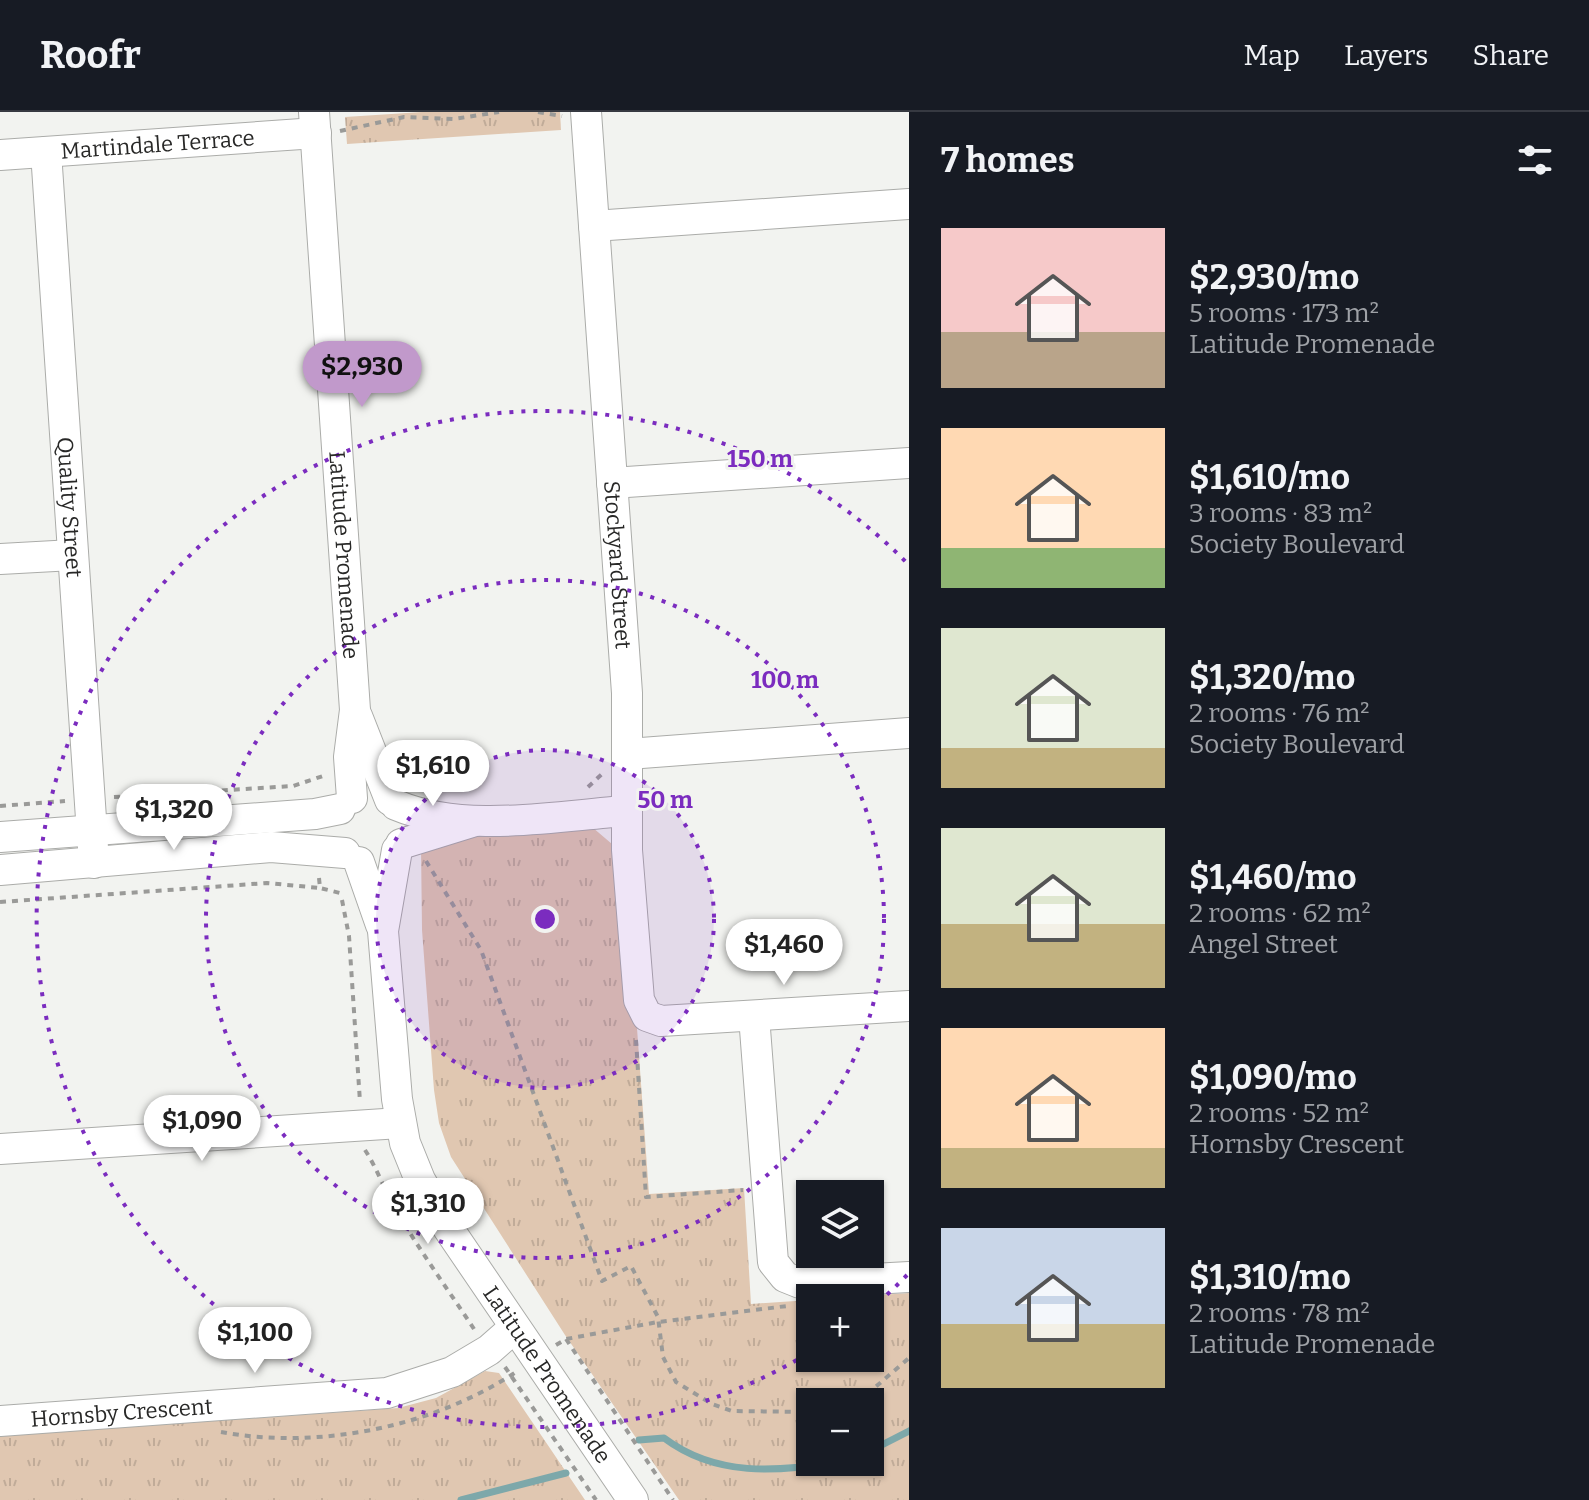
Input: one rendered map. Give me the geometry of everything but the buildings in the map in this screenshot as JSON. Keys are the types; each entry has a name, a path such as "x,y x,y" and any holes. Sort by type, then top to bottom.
{"street":[{"name":"Stockyard Street","path":"586,112 628,754 626,811 636,985 647,1016"},
{"name":"Martindale Terrace","path":"0,155 323,125"},
{"name":"Latitude Promenade","path":"323,125 355,710 346,803"},
{"name":"Quality Street","path":"46,152 94,863"},
{"path":"594,226 909,204"},
{"path":"612,483 909,463"},
{"path":"0,559 73,555"},
{"name":"Latitude Promenade","path":"355,710 393,802"},
{"path":"628,754 909,733"},
{"path":"0,837 315,814 376,793 411,811 478,820 626,811"},
{"path":"393,802 405,824 408,851"},
{"path":"346,803 335,832 352,858"},
{"path":"0,870 271,847 384,861 478,820"},
{"name":"Latitude Promenade","path":"383,931 408,851"},
{"name":"Latitude Promenade","path":"352,858 383,931 400,1123 412,1162 432,1202 514,1328 633,1500"},
{"path":"647,1016 661,1021 678,1021 909,1006"},
{"path":"754,1016 772,1253 779,1271 800,1283 909,1277"},
{"path":"0,1149 400,1123"},
{"name":"Hornsby Crescent","path":"0,1421 387,1393 452,1372 489,1350 514,1328"}],"path":[{"path":"323,125 404,117 454,119 499,112"},
{"path":"538,112 553,116 562,116 562,112"},
{"path":"0,806 293,786 330,774"},
{"path":"408,851 481,950 602,1281 631,1266 658,1317 668,1372 692,1393 732,1411 796,1412"},
{"path":"0,902 267,883 320,888"},
{"path":"647,1016 635,1029 646,1197 746,1190"},
{"path":"566,1339 673,1500"},
{"path":"874,1388 909,1358"},
{"path":"513,1375 596,1500"}],"green space":[{"path":"422,112 560,112 561,130 347,144 345,117"},
{"path":"592,827 612,844 626,1004 637,1028 649,1194 744,1188 751,1304 796,1301 796,1372 884,1372 884,1295 909,1293 909,1500 679,1500 565,1335 451,1157 439,1123 434,1090 422,930 421,848 483,834"},
{"path":"485,1371 499,1373 585,1500 0,1500 0,1436 398,1408 436,1398"}],"waterway":[{"path":"884,1444 909,1431"},
{"path":"639,1440 664,1438 684,1451 726,1465 770,1469 796,1467"},
{"path":"461,1500 566,1473"}]}
